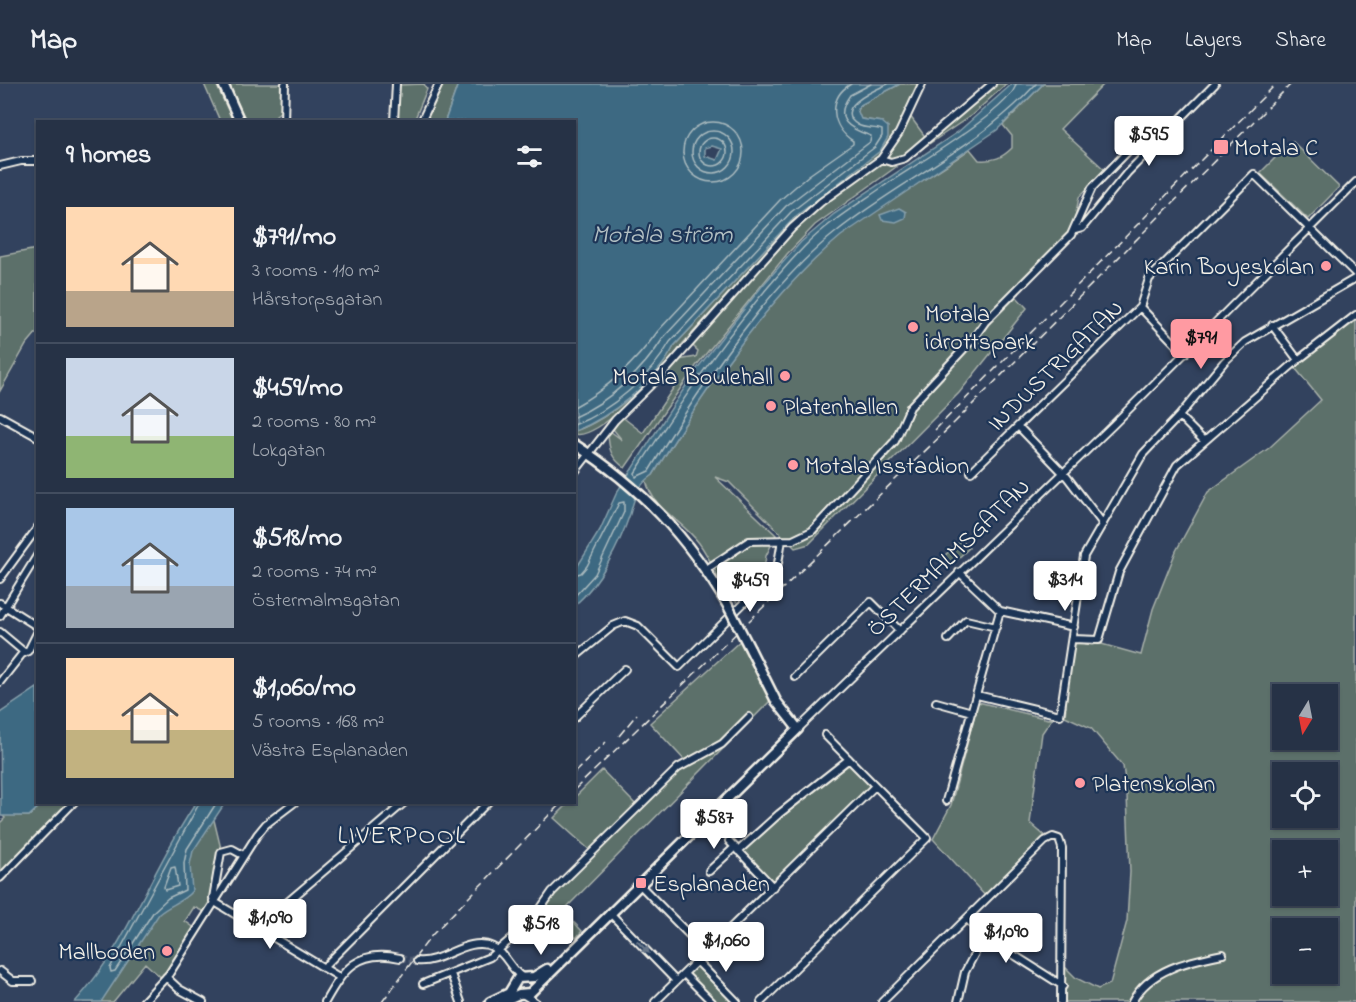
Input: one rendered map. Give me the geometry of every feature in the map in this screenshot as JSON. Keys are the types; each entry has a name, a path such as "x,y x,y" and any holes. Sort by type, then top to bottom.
{"main road":[{"path":"223,84 239,120"},
{"path":"576,445 622,477 644,496 681,537 728,606 776,701 798,729"},
{"name":"ÖSTERMALMSGATAN","path":"502,1002 564,957 798,729"},
{"name":"ÖSTERMALMSGATAN","path":"490,1002 524,986"}],"street":[{"path":"284,120 285,84"},
{"path":"394,120 396,84"},
{"path":"422,120 439,84"},
{"path":"576,470 615,420 668,368 797,223 881,159 899,133 922,84"},
{"path":"881,159 891,162 904,158 992,84"},
{"path":"1075,230 1082,228 1127,173 1215,84"},
{"path":"705,570 748,542 803,537 822,520 895,441 910,407 985,322 1075,230 1092,188 1134,145"},
{"path":"0,166 21,161 36,161"},
{"name":"INDUSTRIGATAN","path":"971,472 1140,307 1149,279 1254,174 1310,229"},
{"name":"ÖSTERMALMSGATAN","path":"798,729 1185,354 1356,182"},
{"path":"977,695 1060,715 1082,564 1143,454 1179,416 1224,362 1245,342 1356,276 1310,229"},
{"path":"1140,307 1185,354"},
{"path":"1072,639 1098,640 1119,572 1177,465 1298,360 1356,315"},
{"path":"1272,325 1298,360"},
{"path":"1179,416 1204,441"},
{"path":"2,420 36,436"},
{"path":"1018,426 1063,473 1103,524"},
{"path":"0,579 36,530"},
{"path":"576,656 613,626 625,621 638,626 679,667 767,580 778,563 782,540"},
{"path":"0,616 36,559"},
{"path":"959,572 1000,611 1074,627"},
{"path":"795,677 871,602 900,631"},
{"path":"0,603 36,628"},
{"path":"946,801 1000,611"},
{"path":"948,639 966,620 996,627"},
{"path":"0,632 24,652"},
{"path":"1,679 30,648 36,634"},
{"path":"576,716 625,669"},
{"path":"936,702 972,712"},
{"path":"423,984 482,962 498,950 532,921 552,892 678,768 722,744 749,717"},
{"path":"761,1002 927,838 825,735"},
{"path":"709,871 849,759"},
{"path":"654,1002 875,786"},
{"path":"0,878 72,804"},
{"path":"143,1002 166,977 261,829 292,804"},
{"path":"257,928 404,804"},
{"path":"323,968 486,804"},
{"path":"882,1002 1045,841 1056,837 1062,848 1062,1002"},
{"path":"729,841 772,887"},
{"path":"213,901 219,855 228,849 243,855"},
{"path":"639,884 706,952"},
{"path":"213,901 339,977"},
{"path":"610,913 676,981"},
{"path":"967,919 984,936 1063,986"},
{"path":"958,1002 965,972 984,936"},
{"path":"417,961 436,961 473,944 487,945 498,950 535,1002"},
{"path":"1132,1002 1140,988 1157,975 1190,962 1223,954"},
{"path":"325,1002 346,968 366,958 385,955 400,958"},
{"path":"697,961 737,1002"},
{"path":"0,970 13,981 32,981"},
{"path":"451,974 461,1002"},
{"path":"684,974 712,1002"},
{"path":"166,977 179,989 203,1002"}],"green space":[{"path":"204,84 216,84 233,120 220,120"},
{"path":"229,84 282,84 281,111 276,115 276,120 246,120"},
{"path":"424,84 427,89 414,120 397,120 398,85"},
{"path":"439,84 458,84 445,120 422,120"},
{"path":"900,84 919,84 895,134 878,157 794,222 683,343 672,360 641,393 597,428 584,434 576,434 576,431 617,408 645,384 667,359 674,346 796,216 822,193 882,122 861,119 857,114 860,105"},
{"path":"994,84 1006,84 972,115 911,156"},
{"name":"Motala idrottspark","path":"1043,84 1104,84 1060,129 1105,170 1079,197 1071,239 1013,293 1027,308 959,393 809,544 795,548 729,482 715,477 776,535 766,556 764,569 736,602 725,588 699,543 654,499 646,480 653,475 731,357 799,274 858,222 970,149 979,160 989,160 1005,154 1012,148 1012,136 1003,125"},
{"path":"910,116 926,138 905,156 892,161 888,156"},
{"path":"1292,141 1339,187 1308,219 1260,173"},
{"path":"886,163 896,167 815,225 787,254 696,366 625,468 620,464 612,453 608,434 610,431 622,440 613,429 621,416 643,433 674,387 662,376 678,360 696,357 698,351 692,345 807,217 879,164"},
{"path":"36,249 36,333 26,345 0,391 0,256"},
{"path":"1356,313 1356,1002 1060,1002 1063,965 1076,978 1098,989 1110,984 1127,921 1130,872 1127,795 1123,766 1091,728 1065,716 1072,641 1092,645 1098,643 1141,655 1153,609 1176,551 1208,492 1269,448 1321,400 1292,364"},
{"path":"961,540 969,548 950,566 942,558"},
{"path":"741,640 770,701 563,911 582,931 576,938 542,907 550,893 593,853 554,818 568,804 576,804 576,796 602,770 638,807 688,764 650,723"},
{"path":"978,702 1048,719 1053,717 1042,733 1030,823 1047,838 988,899 933,839 951,805"},
{"path":"846,760 877,787 772,889 737,852"},
{"path":"42,804 72,804 0,878 0,823 5,818 2,815 29,816"},
{"path":"201,810 214,820 221,849 216,865 212,898 206,913 194,907 185,921 196,929 164,980 145,963 113,1002 84,1002"},
{"path":"696,963 735,1002 709,1002 683,976"}],"water":[{"name":"Motala ström","path":"458,84 900,84 860,105 857,109 861,119 882,122 888,127 888,137 880,151 796,216 674,346 657,372 617,407 576,431 576,120 445,120","holes":["712,146 722,149 717,160 705,156 705,148"]},
{"path":"1012,84 1043,84 997,130 841,236 788,287 738,348 653,475 640,487 608,563 593,586 576,604 576,569 600,530 617,492 696,370 763,285 801,242 834,214 958,132"},
{"path":"899,208 906,212 905,218 896,222 882,220 880,215"},
{"path":"36,689 36,804 42,804 29,816 1,816 0,713"},
{"path":"195,804 224,804 193,851 190,864 192,891 159,914 101,1002 75,1002 110,955"}],"tunnel":[{"path":"400,958 417,961"}],"railway":[{"path":"935,430 1276,84"},
{"path":"576,788 955,422 1291,84"},
{"path":"619,736 637,714"},
{"path":"576,771 606,742"},
{"path":"382,1002 432,935 560,804"}],"place":[{"name":"Motala C","path":"1221,147"},
{"name":"Karin Boyeskolan","path":"1326,266"},
{"name":"Motala idrottspark","path":"913,327"},
{"name":"Motala Boulehall","path":"785,376"},
{"name":"Platenhallen","path":"771,406"},
{"name":"Motala Isstadion","path":"793,465"},
{"name":"Platenskolan","path":"1080,783"},
{"name":"Esplanaden","path":"641,883"},
{"name":"Mallboden","path":"167,951"}],"district":[{"name":"LIVERPOOL","path":"402,834"}]}
